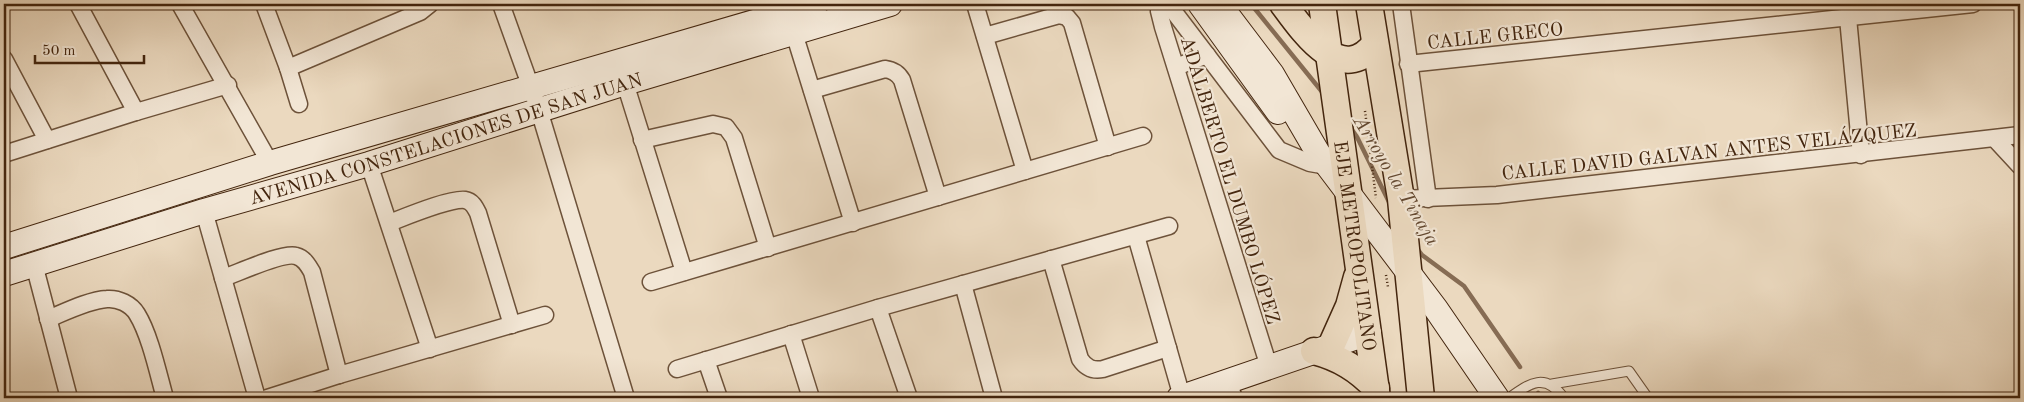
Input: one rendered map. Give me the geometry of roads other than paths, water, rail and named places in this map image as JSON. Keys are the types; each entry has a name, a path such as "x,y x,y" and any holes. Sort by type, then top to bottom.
{"main road":[{"path":"1283,4 1330,64 1339,58 1349,60 1360,57 1375,44"},
{"name":"EJE METROPOLITANO","path":"1322,4 1360,266 1376,393"},
{"path":"1370,4 1403,210 1421,398"},
{"path":"1360,266 1348,306 1323,348 1332,356 1348,364 1363,375 1376,393"}],"street":[{"path":"78,4 136,112"},
{"path":"180,4 228,85 270,163"},
{"path":"264,4 288,68 298,104"},
{"path":"288,68 420,12 430,4"},
{"path":"501,4 535,99 626,398"},
{"name":"AVENIDA CONSTELACIONES DE SAN JUAN","path":"4,274 204,211 369,164 535,99 816,4"},
{"name":"AVENIDA CONSTELACIONES DE SAN JUAN","path":"4,247 270,163 535,99 625,83 890,4"},
{"path":"975,4 1025,171"},
{"name":"ADALBERTO EL DUMBO LÓPEZ","path":"1161,4 1162,27 1269,367"},
{"path":"1168,4 1279,150 1310,163 1323,160"},
{"path":"1200,4 1281,116 1323,160 1350,194 1436,310 1497,398"},
{"path":"1219,4 1272,74 1323,160"},
{"path":"1401,4 1428,198"},
{"name":"CALLE GRECO","path":"1408,64 1973,4"},
{"path":"985,36 1059,15 1067,17 1072,23 1108,147"},
{"path":"1848,18 1861,154"},
{"path":"794,34 853,223"},
{"path":"1176,68 1207,55"},
{"path":"4,59 47,140"},
{"path":"812,90 885,68 899,75 938,197"},
{"path":"625,83 684,272"},
{"path":"4,154 228,85"},
{"path":"642,140 713,124 726,127 734,138 768,248"},
{"name":"CALLE DAVID GALVAN ANTES VELÁZQUEZ","path":"1403,210 1428,198 1497,195 2020,135"},
{"path":"650,282 1143,136"},
{"path":"1995,139 2020,166"},
{"path":"369,164 430,349"},
{"path":"389,223 454,201 469,201 475,206 478,213 512,325"},
{"path":"204,211 257,398"},
{"path":"677,369 878,308 1170,226"},
{"path":"1136,236 1168,348 1180,398 1231,390 1269,367 1369,332"},
{"path":"224,278 282,257 296,256 305,261 312,272 339,375"},
{"path":"1051,259 1080,359 1084,365 1097,370 1104,369 1168,348"},
{"path":"34,264 69,398"},
{"path":"962,284 992,398"},
{"path":"48,318 107,299 130,306 144,329 165,398"},
{"path":"878,308 909,398"},
{"path":"267,398 339,375 546,315"},
{"path":"791,334 812,398"},
{"path":"706,360 719,398"}],"lane":[{"path":"1509,398 1537,382 1552,384 1629,371 1648,398"},
{"path":"1552,384 1564,398"}],"waterway":[{"name":"Arroyo la Tinaja","path":"1251,4 1323,93"},
{"name":"Arroyo la Tinaja","path":"1350,127 1357,137 1391,206"},
{"name":"Arroyo la Tinaja","path":"1416,247 1422,255 1464,286 1520,367"},
{"name":"Arroyo la Tinaja","path":"1538,393 1542,398"}]}
